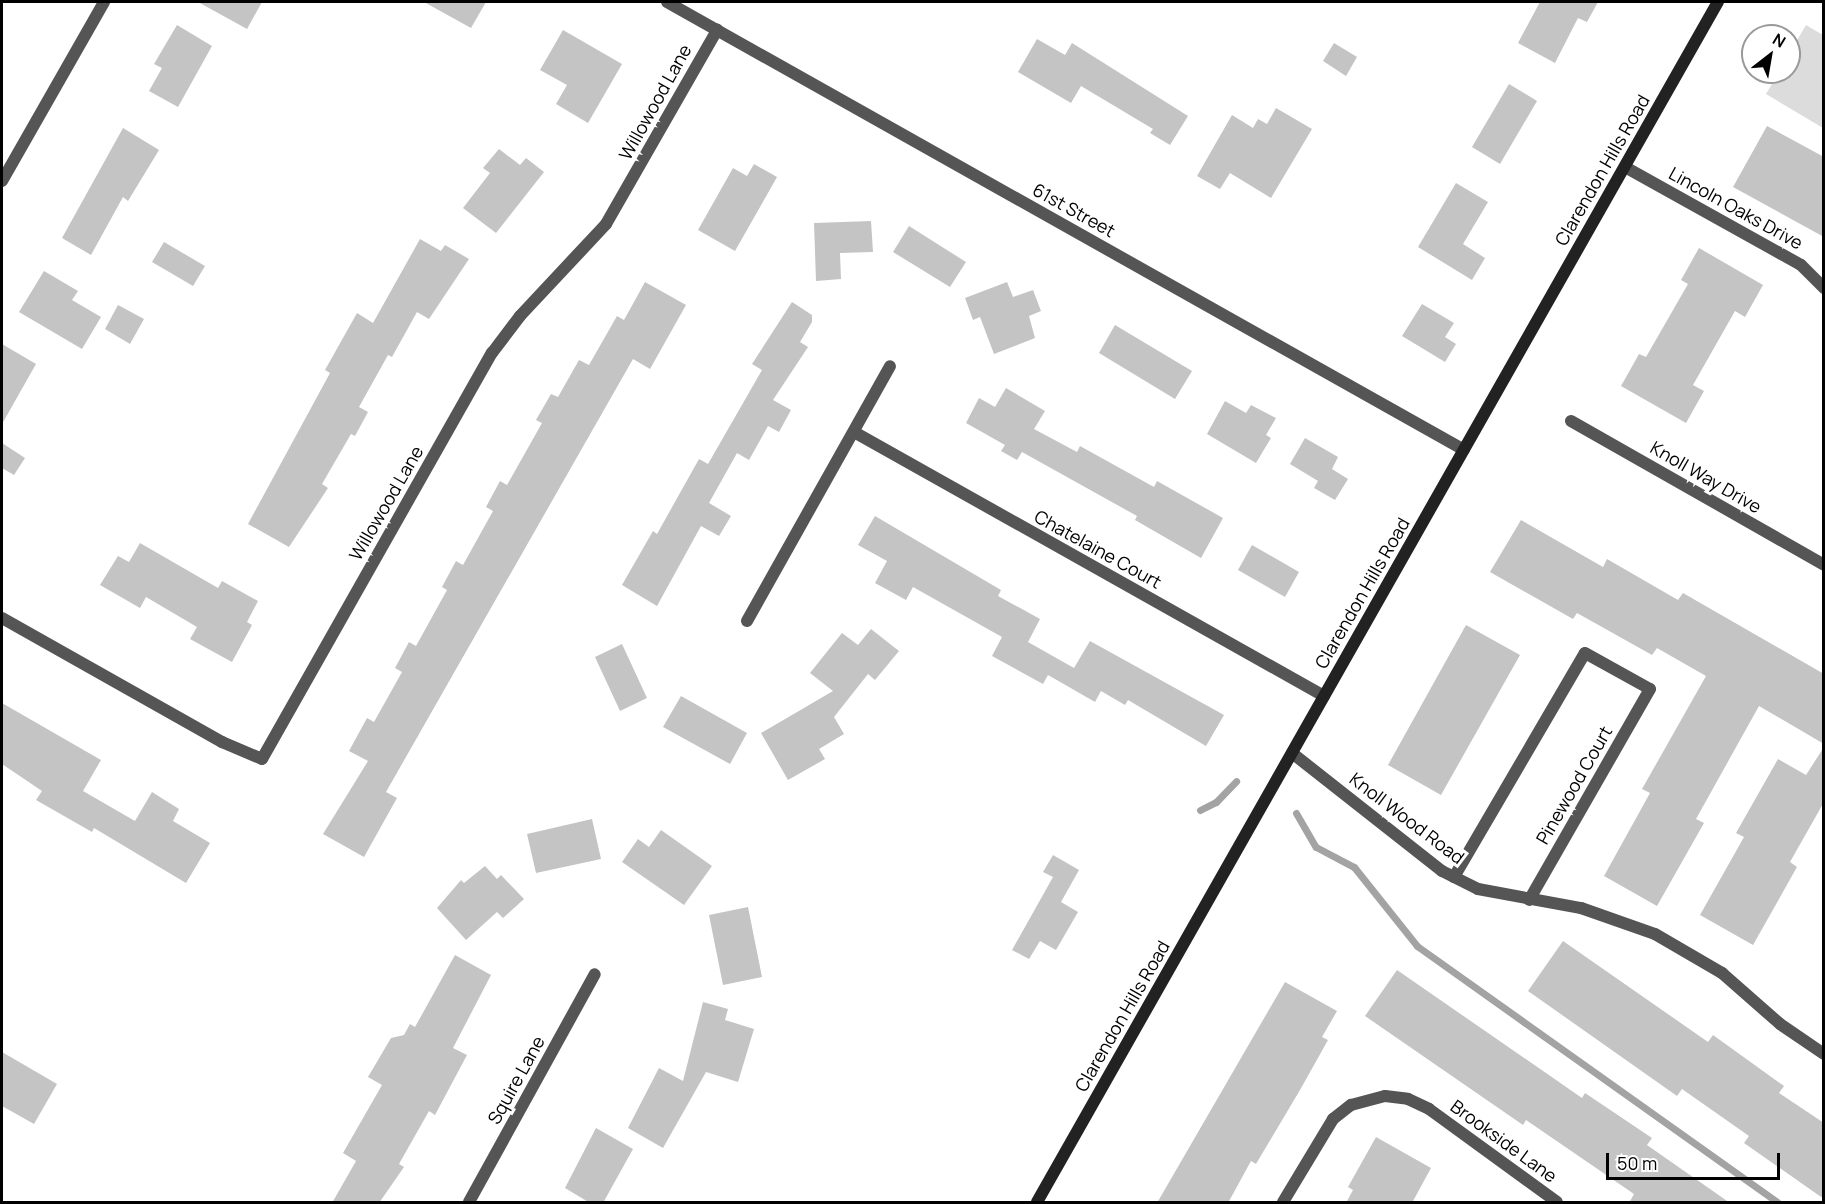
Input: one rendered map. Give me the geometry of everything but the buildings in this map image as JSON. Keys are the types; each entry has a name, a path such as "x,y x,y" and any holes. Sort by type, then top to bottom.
{"street":[{"path":"2,181 104,2"},
{"name":"61st Street","path":"666,2 1464,450"},
{"name":"Clarendon Hills Road","path":"1037,1203 1718,2"},
{"name":"Willowood Lane","path":"2,618 222,742 262,759 492,353 520,316 606,224 717,30"},
{"name":"Lincoln Oaks Drive","path":"1625,166 1801,265 1824,288"},
{"path":"747,621 890,366"},
{"name":"Knoll Way Drive","path":"1571,421 1824,565"},
{"name":"Chatelaine Court","path":"854,432 1324,696"},
{"name":"Pinewood Court","path":"1454,877 1585,653 1650,689 1529,900"},
{"name":"Knoll Wood Road","path":"1292,753 1420,855 1454,877 1478,889 1581,908 1655,933 1722,973 1780,1024 1824,1054"},
{"name":"Squire Lane","path":"469,1203 595,974"},
{"name":"Brookside Lane","path":"1283,1203 1325,1128 1351,1105 1373,1097 1396,1096 1429,1109 1557,1203"}],"shaded area":[{"path":"1806,25 1823,35 1823,128 1766,94 1772,84 1801,84 1801,34"}],"waterway":[{"path":"1200,810 1216,802 1236,781"},
{"path":"1296,813 1316,847 1354,867 1417,946 1777,1202"}]}
